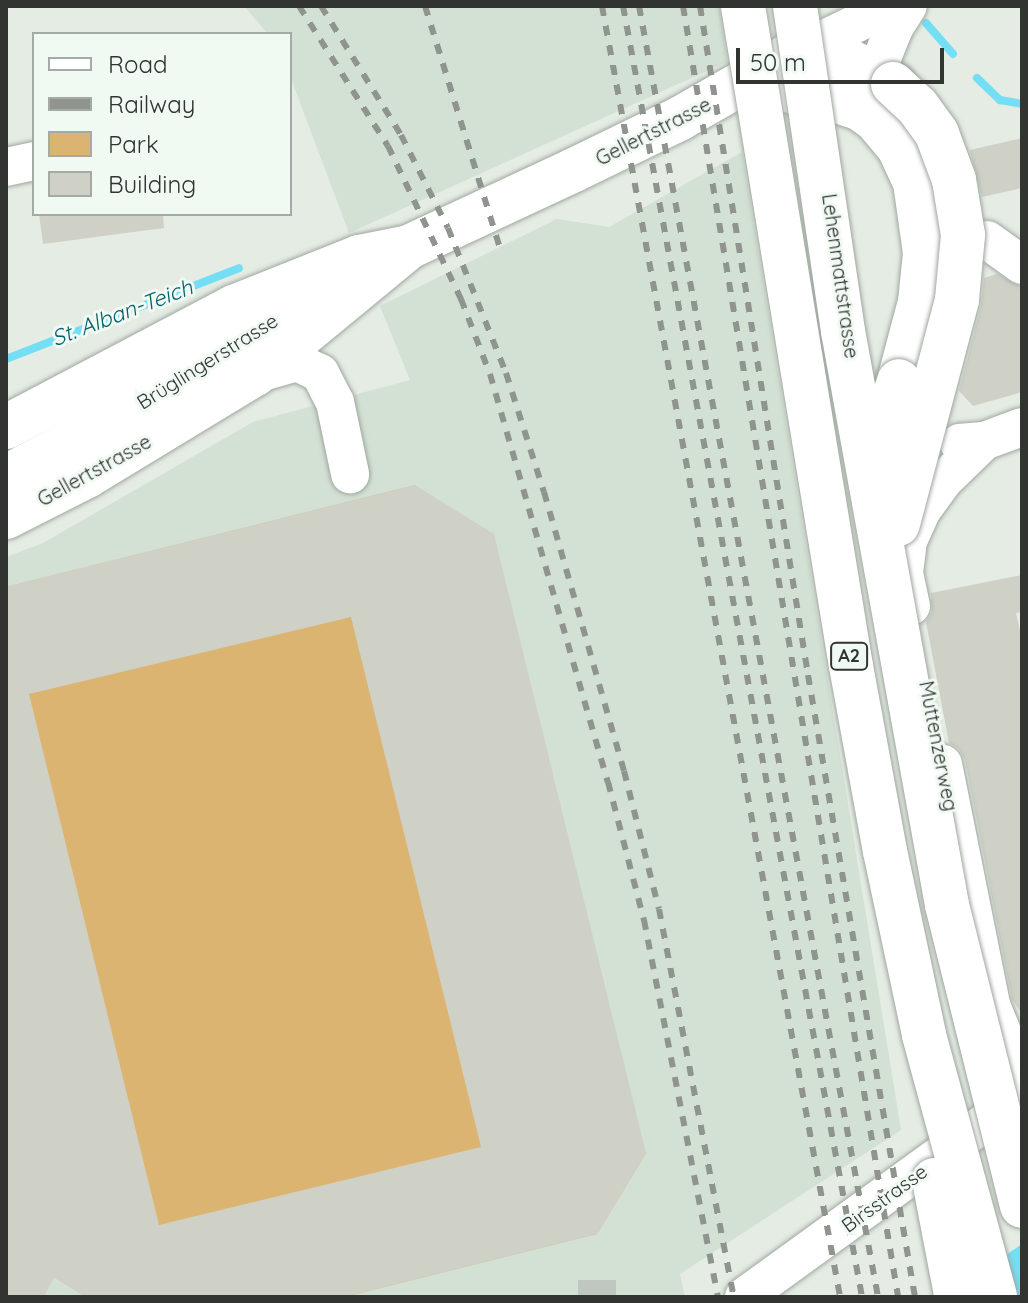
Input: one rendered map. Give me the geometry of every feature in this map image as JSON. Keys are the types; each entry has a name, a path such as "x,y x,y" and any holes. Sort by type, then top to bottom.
{"main road":[{"name":"A2","path":"743,6 851,666 885,851 924,1035 995,1297"},
{"name":"A2","path":"795,6 843,331 947,905 1022,1206"},
{"name":"Gellertstrasse","path":"6,427 234,307 359,257 409,247 572,171 738,87 788,74"},
{"path":"788,74 834,100 859,108 881,92"},
{"path":"881,92 917,106 937,134 954,180 963,235 957,300 898,524 901,596 912,672 972,961 1022,1133"},
{"path":"881,92 899,148 915,182 925,253 917,316 853,529 844,575 843,672 893,966 957,1297"},
{"name":"Gellertstrasse","path":"6,517 87,476 255,374 409,247"},
{"name":"Brüglingerstrasse","path":"6,477 123,414 292,309 409,247"}],"street":[{"path":"788,74 893,6"},
{"path":"881,92 908,6"},
{"name":"Lehenmattstrasse","path":"788,74 820,127 854,368 861,387 884,417 907,433 954,443 984,441 1022,427"},
{"path":"6,167 32,161"},
{"path":"987,240 1022,265"},
{"path":"255,374 297,362 320,373 335,402 350,474 353,429 348,394 315,326"},
{"name":"Muttenzerweg","path":"984,441 953,469 922,510 908,541 904,573 991,1005 1011,1054 1022,1070"},
{"name":"Birsstrasse","path":"744,1297 1022,1096"}],"shaded area":[{"path":"244,6 719,6 727,62 349,233 292,81 292,32 266,32"},
{"path":"742,152 901,1130 680,1274 685,1297 6,1297 6,557 43,543 253,422 410,380 380,306 557,219 609,227"}],"green space":[{"path":"415,485 646,1153 597,1234 345,1297 86,1297 54,1277 6,1078 6,587"}],"water":[{"path":"1022,1244 1022,1297 944,1297"}],"building":[{"path":"1022,138 1022,188 982,197 970,150"},
{"path":"39,216 163,216 164,228 43,244"},
{"path":"997,274 1022,287 1022,392 973,406 959,391 981,306 984,278"},
{"path":"415,485 494,534 646,1153 597,1234 345,1297 86,1297 54,1277 44,1297 6,1297 6,587","holes":["351,617 481,1147 159,1225 29,694"]},
{"path":"1022,575 1022,612 1016,613 1022,640 1022,1014 1012,999 965,760 959,749 949,743 926,622 932,612 931,593"}],"waterway":[{"name":"St. Alban-Teich","path":"926,23 953,54"},
{"name":"St. Alban-Teich","path":"977,78 1000,100 1022,104"},
{"name":"St. Alban-Teich","path":"6,359 239,268"}],"tunnel":[{"path":"597,1280 597,1297"}],"railway":[{"path":"299,6 388,146 461,299 490,374 608,782 644,920 718,1297"},
{"path":"321,6 401,135 448,228 506,373 544,492 624,771 659,909 734,1297"},
{"path":"425,6 500,249"},
{"path":"602,6 840,1297"},
{"path":"623,6 862,1297"},
{"path":"639,6 878,1297"},
{"path":"683,6 898,1297"},
{"path":"700,6 808,675 915,1297"}]}
